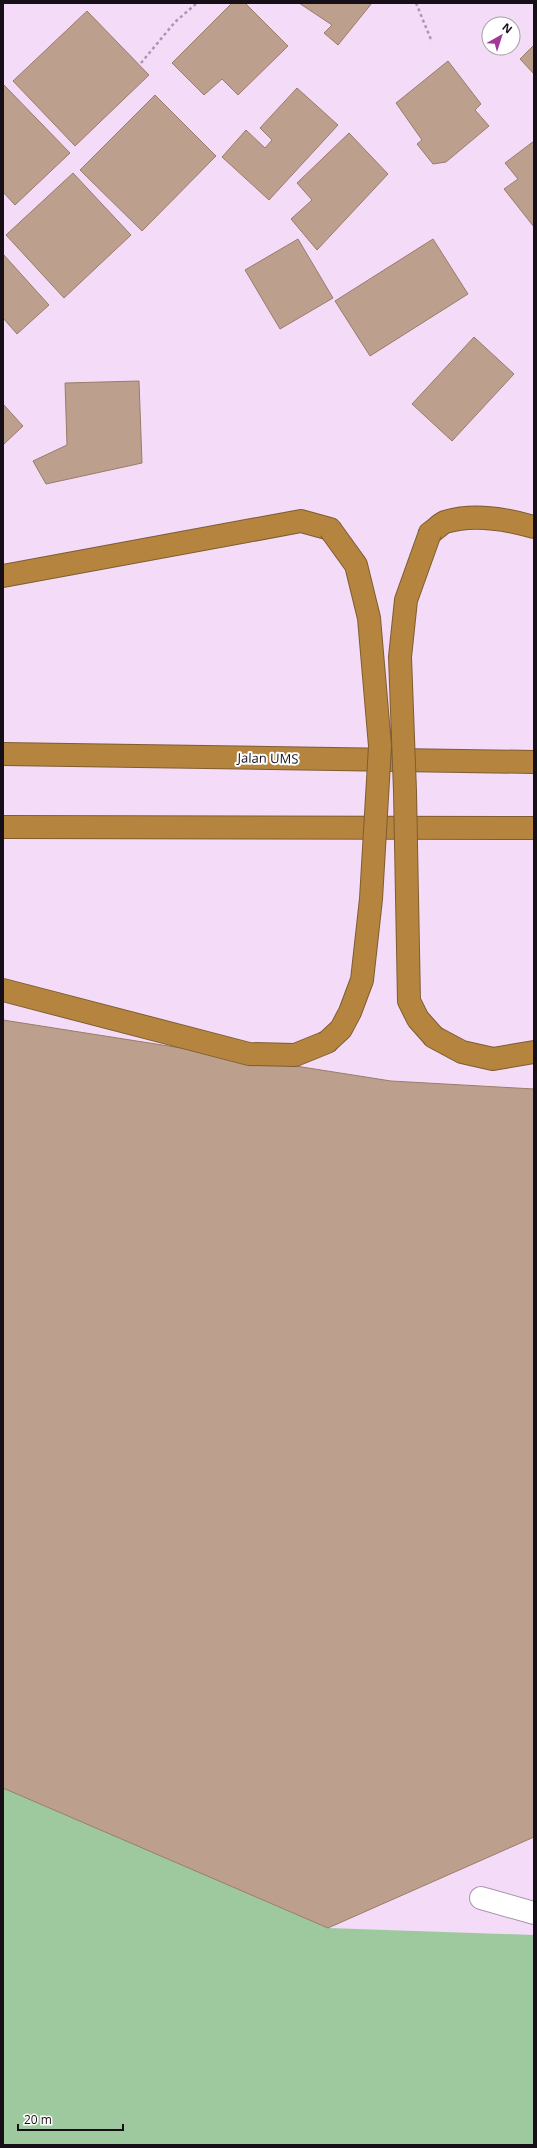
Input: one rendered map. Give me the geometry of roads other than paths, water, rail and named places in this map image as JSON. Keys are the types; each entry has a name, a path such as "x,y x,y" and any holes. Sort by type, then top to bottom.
{"highway":[{"path":"534,527 507,519 467,518 444,522 430,533 406,600 400,657 405,798 408,1001 418,1019 434,1037 462,1052 493,1059 534,1052"},
{"path":"3,576 301,520 330,529 356,565 369,618 380,746 370,899 362,980 350,1012 341,1029 327,1042 295,1055 249,1054 3,990"},
{"name":"Jalan UMS","path":"3,754 534,762"},
{"path":"3,827 534,828"}],"street":[{"path":"481,1898 534,1913"}]}
